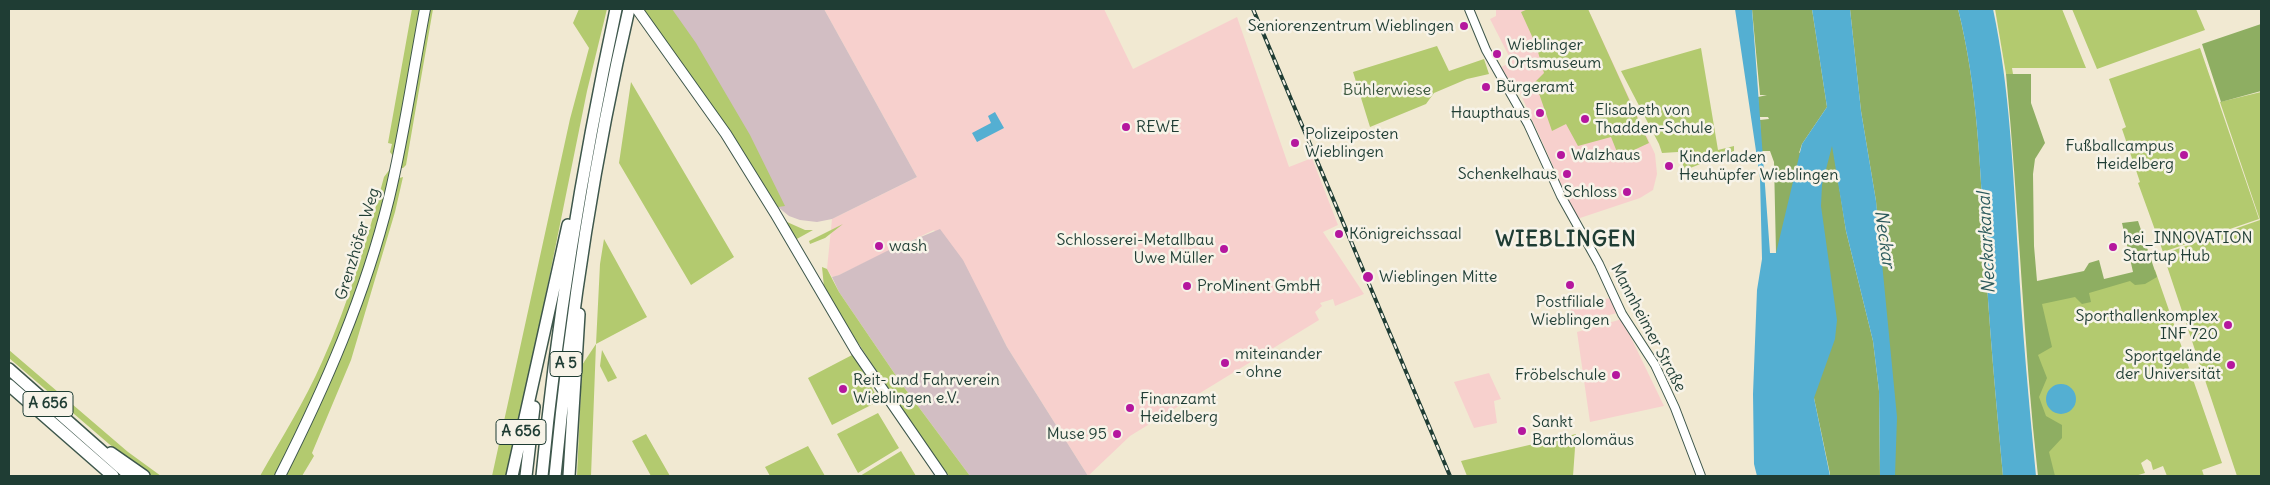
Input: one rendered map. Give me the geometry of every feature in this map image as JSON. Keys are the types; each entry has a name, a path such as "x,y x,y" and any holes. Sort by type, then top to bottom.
{"highway":[{"name":"A 5","path":"542,476 550,389 580,187 616,9"},
{"name":"A 5","path":"555,476 572,314 613,79 629,9"},
{"path":"526,476 541,346 564,239 580,187"},
{"name":"A 5","path":"569,476 583,276 582,252"},
{"name":"A 656","path":"512,476 541,346"},
{"name":"A 656","path":"9,370 130,476"},
{"name":"A 656","path":"9,385 113,476"},
{"name":"A 5","path":"573,432 573,476"},
{"name":"A 656","path":"86,438 144,476"}],"main road":[{"name":"Grenzhöfer Weg","path":"280,476 337,357 368,271 396,169 425,9"},
{"path":"637,9 726,134 776,213 856,350 942,476"}],"street":[{"name":"Mannheimer Straße","path":"1469,9 1486,50 1528,124 1561,196 1599,264 1622,314 1655,364 1675,408 1700,476"}],"shaded area":[{"path":"642,9 824,9 917,177 832,219 817,222 800,220 789,216 778,207 731,132"},
{"path":"824,9 1104,9 1133,69 1237,17 1289,167 1312,158 1338,225 1323,232 1364,294 1335,306 1333,299 1320,303 1322,306 1315,312 1319,320 1130,436 1088,476 1007,347 988,310 934,230 839,275 832,277 827,269 832,219 917,177"},
{"name":"Elisabeth von Thadden-Schule","path":"1496,9 1588,9 1655,154 1657,174 1653,190 1640,198 1577,219 1516,84 1510,82 1501,67 1512,62 1490,19 1496,16"},
{"path":"940,229 963,260 1007,347 1088,476 970,476 903,386 839,292 832,277"},
{"path":"1610,298 1617,313 1574,324 1570,306"},
{"name":"Fröbelschule","path":"1622,319 1664,406 1590,422 1577,332"},
{"name":"Sankt Bartholomäus","path":"1489,373 1501,399 1494,401 1497,423 1474,428 1454,382"}],"green space":[{"path":"412,9 421,9 393,156 390,152 392,144 388,143"},
{"path":"427,9 433,9 406,165 401,168"},
{"path":"579,9 607,9 587,91 509,476 492,476 570,119 589,48 573,23"},
{"path":"642,9 672,9 696,43 750,135 785,206 778,207 731,132"},
{"path":"1528,9 1588,9 1649,143 1619,157 1611,137 1578,146 1566,124 1552,131 1535,82 1544,73 1536,45 1521,12"},
{"path":"1752,9 1812,9 1827,107 1802,144 1799,153 1831,134 1846,231 1873,341 1879,391 1880,476 1830,476 1814,398 1776,253 1774,162 1770,151 1761,151 1760,120 1769,119 1768,117 1759,117 1758,97 1767,95 1760,95"},
{"path":"1850,9 1958,9 1970,69 1980,159 1991,335 2003,476 1895,476 1876,201 1861,111"},
{"path":"1995,9 2062,9 2086,68 2012,68 2013,74 2006,74"},
{"path":"2072,9 2196,9 2205,30 2097,69"},
{"path":"2261,24 2261,91 2221,102 2202,44"},
{"name":"Bühlerwiese","path":"1437,46 1449,71 1484,59 1489,74 1467,79 1434,93 1426,104 1370,127 1353,72"},
{"path":"1701,48 1718,150 1734,146 1734,151 1685,170 1678,152 1662,153 1621,71"},
{"name":"Fußballcampus Heidelberg","path":"2200,48 2259,219 2163,252 2138,183 2140,182 2122,129 2126,127 2109,79"},
{"path":"2006,74 2031,74 2031,103 2045,143 2035,159 2033,174 2034,246 2037,281 2084,271 2089,263 2099,260 2104,279 2133,272 2122,223 2138,221 2157,277 2145,284 2135,285 2130,281 2089,293 2091,302 2082,304 2075,297 2042,304 2052,347 2038,355 2047,378 2039,397 2046,416 2062,425 2062,438 2049,452 2055,476 2038,476"},
{"path":"631,82 734,257 691,285 619,163"},
{"name":"Sportgelände der Universität","path":"2261,92 2261,476 2237,476 2163,254 2260,220 2220,102"},
{"path":"390,169 385,200 371,250 339,341 277,476 260,476 308,391 332,339 357,271 384,177"},
{"path":"403,177 395,212 351,360 312,453 314,456 302,476 285,476 321,402 348,338 396,179"},
{"path":"787,222 805,230 813,230 795,240 786,224"},
{"path":"843,224 825,238 810,244 809,241"},
{"path":"604,239 647,317 596,344 600,264"},
{"path":"822,267 827,269 839,292 903,386 970,476 949,476 923,441 829,299 824,287"},
{"path":"2155,270 2222,463 2202,470 2204,476 2167,476 2163,466 2153,470 2151,462 2147,459 2141,463 2145,473 2135,476 2045,476 2028,299"},
{"path":"596,344 591,476 577,476 582,365"},
{"path":"9,350 128,452 161,476 151,476 109,444 9,358"},
{"path":"602,350 617,378 608,382 600,366"},
{"name":"Reit- und Fahrverein Wieblingen e.V.","path":"854,354 879,401 832,425 808,378"},
{"path":"878,413 899,448 858,473 837,434"},
{"path":"646,434 670,476 651,476 632,441"},
{"path":"1576,434 1573,476 1467,476 1461,461"},
{"path":"808,446 825,476 770,476 765,467"},
{"path":"901,451 916,476 860,476"}],"water":[{"path":"1735,9 1752,9 1770,253 1776,253 1802,144 1827,107 1812,9 1850,9 1861,111 1876,201 1897,417 1895,476 1880,476 1879,391 1873,341 1846,231 1832,146 1822,185 1821,206 1837,320 1835,339 1814,398 1830,476 1757,476 1754,464 1753,394 1757,290 1762,259 1760,178"},
{"name":"Neckarkanal","path":"1958,9 1993,9 1999,39 2010,131 2024,337 2036,476 2003,476 1991,335 1980,159 1970,69"},
{"path":"995,112 1004,128 977,142 972,133 991,123 988,116"},
{"path":"2061,384 2072,388 2076,399 2072,410 2061,414 2050,410 2046,399 2050,388"}],"railway":[{"path":"1253,9 1450,476"}],"place":[{"name":"Seniorenzentrum Wieblingen","path":"1464,26"},
{"name":"Wieblinger Ortsmuseum","path":"1497,54"},
{"name":"Bürgeramt","path":"1486,87"},
{"name":"Haupthaus","path":"1540,113"},
{"name":"Elisabeth von Thadden-Schule","path":"1585,119"},
{"name":"REWE","path":"1126,127"},
{"name":"Polizeiposten Wieblingen","path":"1295,143"},
{"name":"Walzhaus","path":"1561,155"},
{"name":"Fußballcampus Heidelberg","path":"2184,155"},
{"name":"Kinderladen Heuhüpfer Wieblingen","path":"1669,166"},
{"name":"Schenkelhaus","path":"1567,174"},
{"name":"Schloss","path":"1627,192"},
{"name":"Königreichssaal","path":"1339,234"},
{"name":"wash","path":"879,246"},
{"name":"hei_INNOVATION Startup Hub","path":"2113,247"},
{"name":"Schlosserei-Metallbau Uwe Müller","path":"1224,249"},
{"name":"Wieblingen Mitte","path":"1368,277"},
{"name":"Postfiliale Wieblingen","path":"1570,285"},
{"name":"ProMinent GmbH","path":"1187,286"},
{"name":"Sporthallenkomplex INF 720","path":"2228,325"},
{"name":"miteinander - ohne","path":"1225,363"},
{"name":"Sportgelände der Universität","path":"2231,365"},
{"name":"Fröbelschule","path":"1616,375"},
{"name":"Reit- und Fahrverein Wieblingen e.V.","path":"843,389"},
{"name":"Finanzamt Heidelberg","path":"1130,408"},
{"name":"Sankt Bartholomäus","path":"1522,431"},
{"name":"Muse 95","path":"1117,434"}],"district":[{"name":"WIEBLINGEN","path":"1566,240"}],"water label":[{"name":"Neckar","path":"1884,239"}]}
